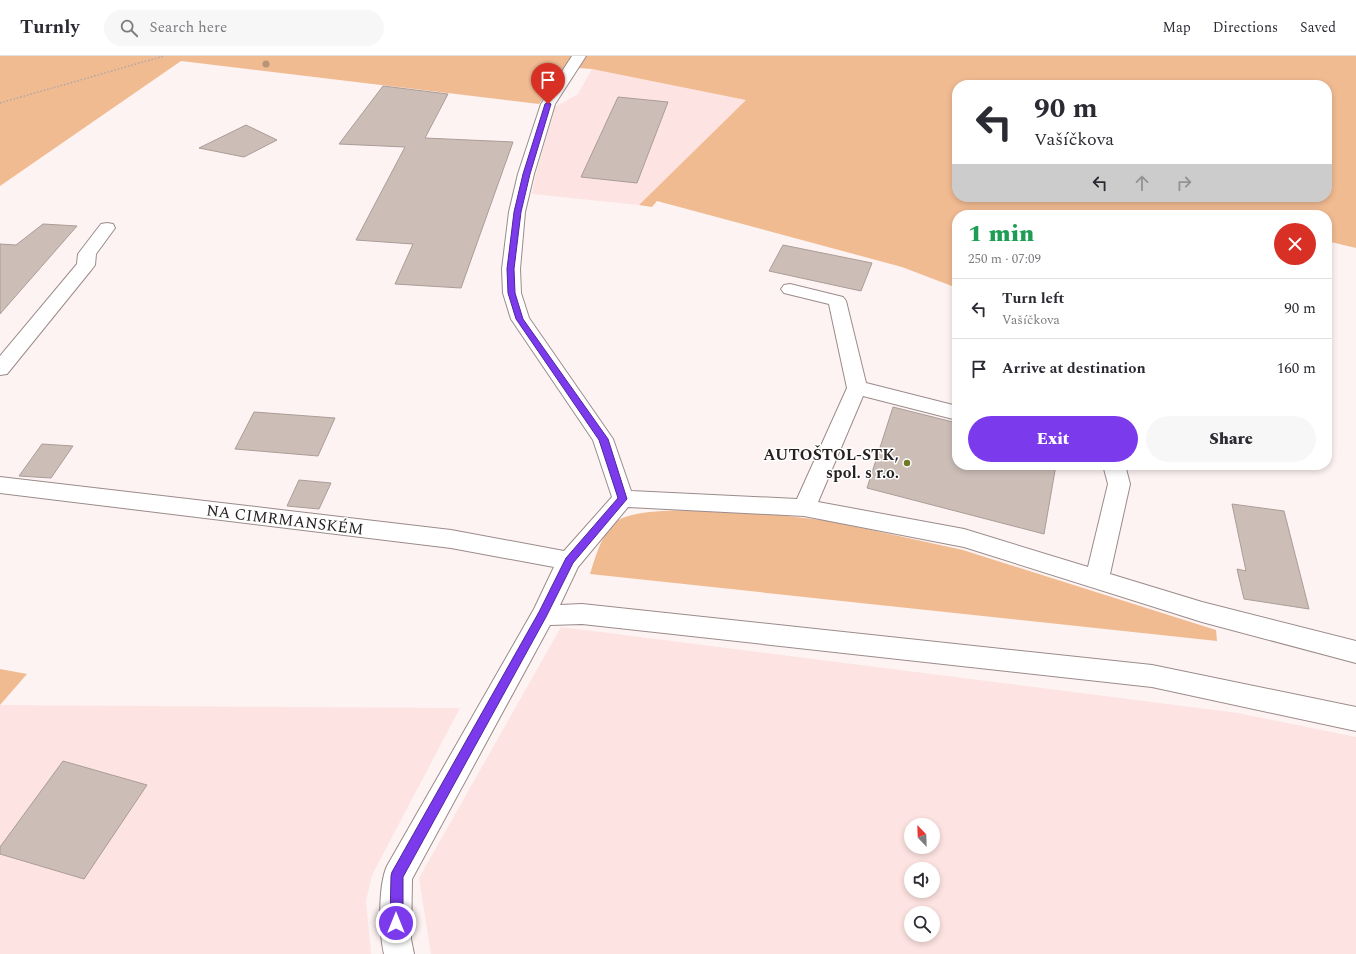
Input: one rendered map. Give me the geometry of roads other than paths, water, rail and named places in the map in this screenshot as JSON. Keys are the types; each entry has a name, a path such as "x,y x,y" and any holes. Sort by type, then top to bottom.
{"street":[{"path":"579,56 548,104 526,174 516,219 511,269 512,293 520,319 603,439 623,499"},
{"path":"0,369 86,265 87,254 107,228"},
{"path":"790,289 837,301 857,388 804,508"},
{"path":"857,388 952,412"},
{"path":"1097,580 1118,484 1115,470"},
{"name":"NA CIMRMANSKÉM","path":"0,485 451,539 569,561"},
{"path":"623,499 804,508 964,538 1202,612 1356,652"},
{"path":"398,954 396,939 397,876 543,614 569,561 623,499"},
{"path":"543,614 582,614 1152,676 1356,719"}],"place":[{"name":"AUTOŠTOL-STK, spol. s r.o.","path":"907,463"}]}
